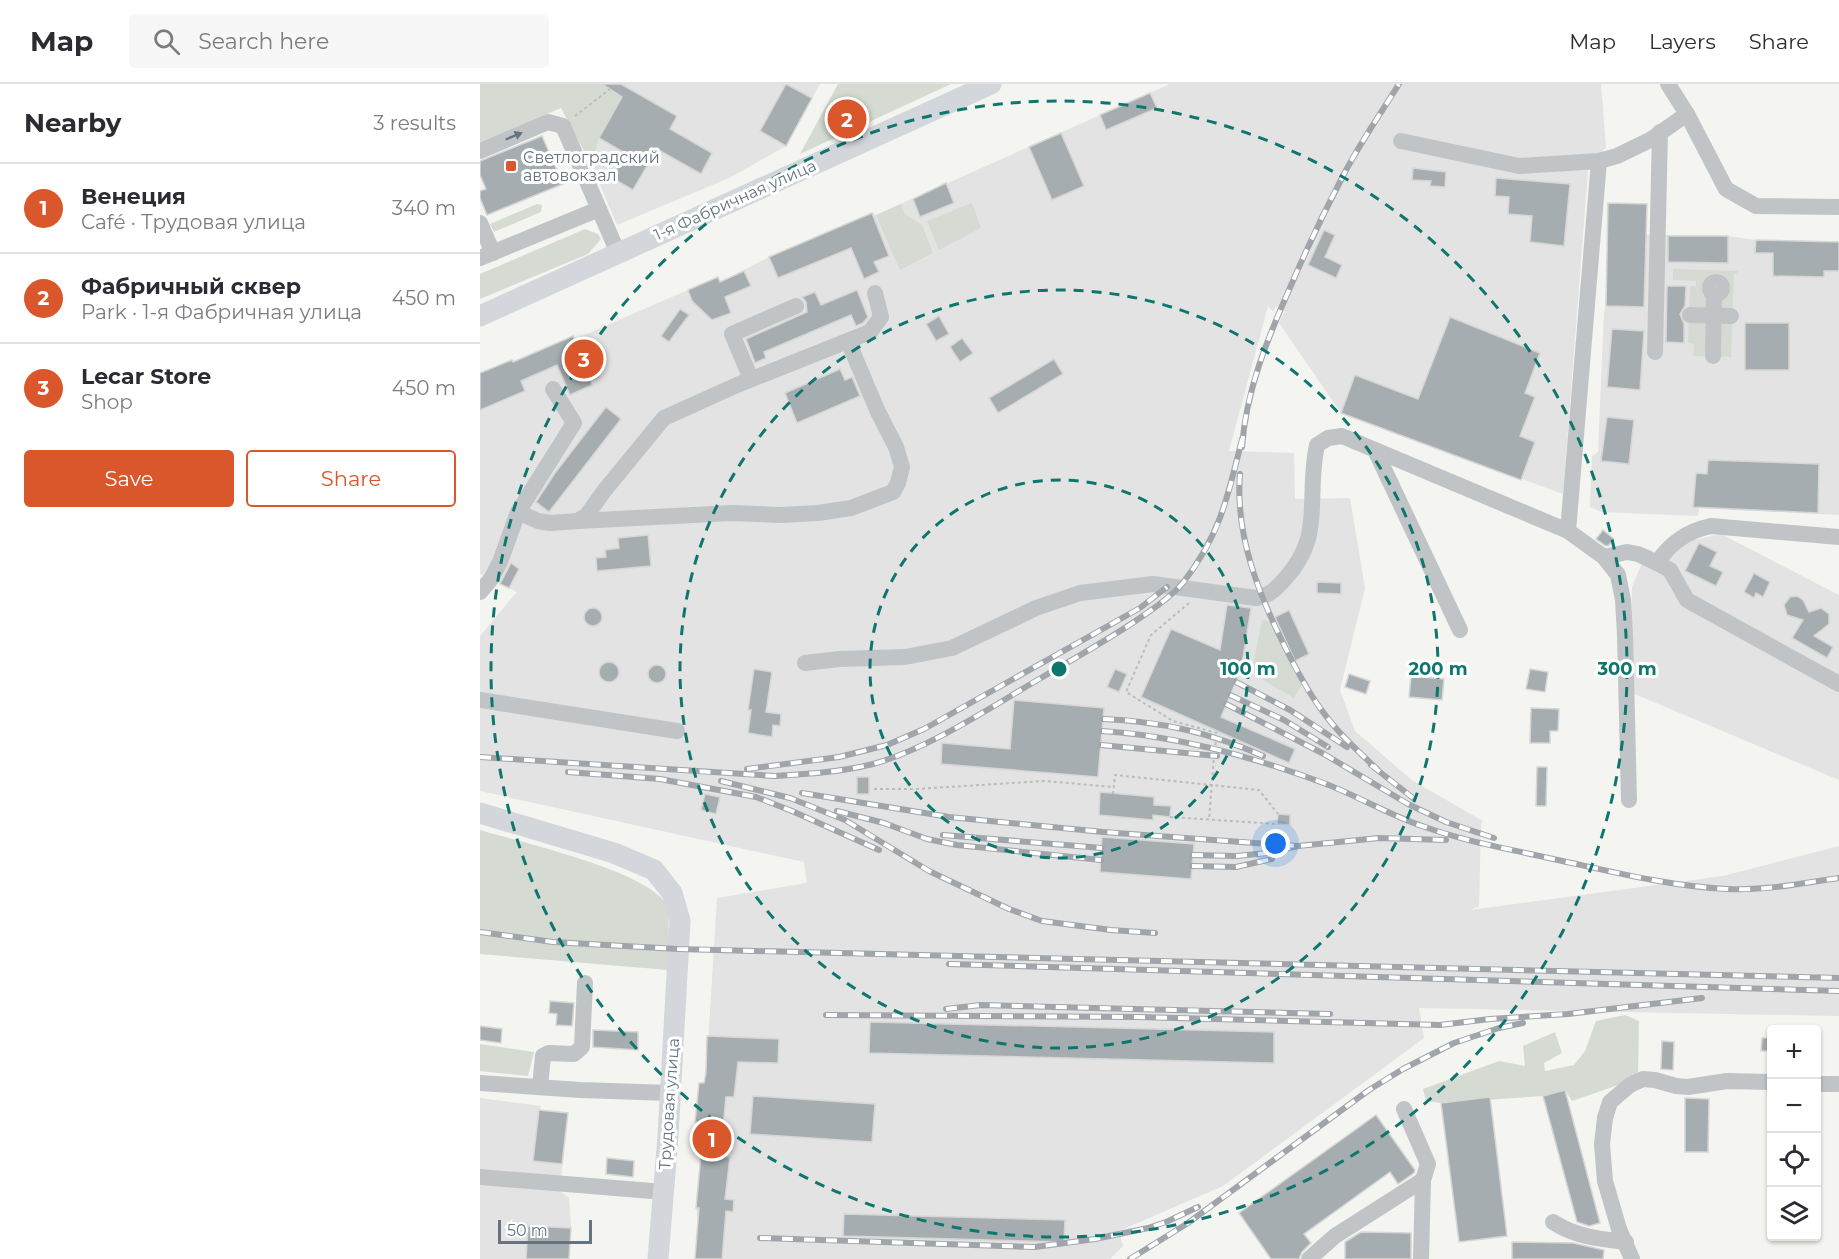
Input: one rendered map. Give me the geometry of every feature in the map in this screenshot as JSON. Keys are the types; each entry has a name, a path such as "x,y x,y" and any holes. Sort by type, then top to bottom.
{"main road":[{"name":"1-я Фабричная улица","path":"480,316 991,84"},
{"name":"Трудовая улица","path":"480,813 614,854 654,870 672,893 680,921 658,1259"}],"street":[{"path":"1668,84 1687,114 1726,189 1756,206 1839,207"},
{"path":"1401,141 1519,166 1599,161 1617,156 1687,114"},
{"path":"480,151 548,122 563,126 618,253"},
{"path":"1655,352 1660,132"},
{"path":"1568,531 1599,161"},
{"path":"480,223 487,256 599,208"},
{"path":"1713,356 1714,315 1723,291"},
{"path":"578,521 587,515 664,418 751,379 870,332 880,317 875,293"},
{"path":"751,379 732,334 796,306"},
{"path":"1690,315 1731,316"},
{"path":"518,512 550,524 732,513 782,515 851,508 893,492 902,467 896,447 878,412 848,341"},
{"path":"480,592 491,579 500,562 518,512 574,423 553,389"},
{"path":"806,663 839,659 905,657 952,648 1036,608 1080,593 1153,584 1256,598 1272,592 1297,566 1309,540 1312,519 1313,462 1317,445 1328,438 1342,436 1568,531 1604,557 1618,575 1623,600 1629,800"},
{"path":"1375,450 1460,630"},
{"path":"1658,563 1666,549 1677,540 1693,530 1711,526 1839,537"},
{"path":"1604,557 1627,552 1658,563 1670,570 1687,600 1839,684"},
{"path":"480,700 677,731"},
{"path":"540,1087 543,1056 549,1053 574,1054 582,1047 585,983"},
{"path":"1632,1259 1619,1229 1605,1181 1602,1144 1605,1118 1610,1102 1630,1085 1642,1079 1688,1087 1727,1081 1767,1082"},
{"path":"480,1083 670,1093"},
{"path":"1821,1084 1839,1084"},
{"path":"1404,1109 1428,1164 1423,1180 1421,1259"},
{"path":"480,1177 664,1192"},
{"path":"1309,1259 1335,1236 1423,1180"},
{"path":"1554,1222 1567,1231 1585,1236 1626,1242"}],"path":[{"path":"568,122 610,89"},
{"path":"1202,591 1151,635 1126,692 1173,721 1217,733 1209,820"},
{"path":"1113,794 1114,776 1212,784 1259,790 1278,814"},
{"path":"874,789 917,789 1044,781 1114,787"},
{"path":"1170,817 1277,824"}],"shaded area":[{"path":"480,84 602,84 622,97 599,138 592,166 561,108 480,142"},
{"path":"602,84 820,84 786,146 729,178 617,225 592,166 599,138 622,97"},
{"path":"838,84 951,84 800,154"},
{"path":"1170,84 1601,84 1606,147 1588,170 1563,494 1341,413 1279,323 1285,311 1276,306 1273,312 1268,306 1229,451 1294,453 1295,499 1350,498 1365,588 1340,690 1355,731 1413,781 1483,821 1481,825 1479,906 1470,910 1723,876 1839,846 1839,1016 1419,1008 1424,1038 1223,1186 1119,1231 1123,1246 1110,1259 695,1259 698,1222 696,1208 704,1123 699,1083 704,1082 707,1061 717,898 807,883 804,862 480,791 480,636 517,592 480,574 480,373 512,360 513,362 573,336 575,339 718,277 720,282 769,257 872,213 876,215"},
{"path":"972,203 981,228 939,250 927,221"},
{"path":"1608,203 1647,204 1646,235 1728,236 1756,240 1839,242 1839,515 1699,508 1698,516 1601,512 1590,507 1592,456 1598,452 1606,306"},
{"path":"537,204 542,205 541,212 494,232 490,224"},
{"path":"901,204 905,214 922,225 933,253 900,270 876,215"},
{"path":"585,229 598,234 601,239 588,254 480,299 480,274"},
{"path":"1673,269 1738,271 1734,274 1731,357 1693,356 1694,344 1688,343 1690,286 1696,287 1696,281 1673,280"},
{"path":"1721,534 1839,595 1839,780 1630,692 1632,587 1648,549 1669,559 1690,541"},
{"path":"1262,620 1270,621 1302,684 1294,698 1254,672 1253,665"},
{"path":"480,830 581,859 636,881 655,893 666,905 668,911 668,970 480,954"},
{"path":"1625,1015 1639,1021 1638,1072 1627,1082 1572,1101 1565,1090 1543,1096 1441,1103 1426,1101 1423,1089 1499,1061 1525,1066 1523,1046 1555,1032 1562,1053 1544,1063 1545,1071 1574,1065 1585,1051 1596,1021"},
{"path":"480,1044 534,1052 528,1076 480,1071"},
{"path":"480,1098 541,1106 540,1110 568,1113 561,1192 569,1198 571,1228 569,1259 480,1259"}],"building":[{"path":"602,84 621,84 677,116 670,129 712,153 701,174 657,149 633,190 612,178 625,153 599,138 622,97"},
{"path":"786,84 812,98 786,146 760,131"},
{"path":"1150,93 1157,108 1106,130 1100,115"},
{"path":"1061,133 1084,186 1052,200 1029,147"},
{"path":"542,136 563,184 487,215 480,198 480,191 486,189 480,175 480,161"},
{"path":"1413,168 1446,172 1445,187 1430,186 1431,181 1412,180"},
{"path":"1496,178 1570,184 1564,246 1530,242 1532,216 1508,214 1509,197 1495,196"},
{"path":"946,183 954,203 920,217 913,199"},
{"path":"1608,203 1647,204 1644,307 1606,306"},
{"path":"872,213 889,256 874,262 879,272 864,279 851,248 778,278 769,257"},
{"path":"1324,230 1335,235 1325,257 1342,265 1336,278 1308,265"},
{"path":"1668,236 1728,236 1728,263 1668,262"},
{"path":"1756,240 1839,242 1839,271 1824,271 1824,277 1773,276 1773,253 1755,253"},
{"path":"744,271 751,286 725,297 731,313 712,320 692,301 688,290 718,277 720,282"},
{"path":"1667,286 1686,286 1685,306 1680,314 1684,324 1684,343 1666,342"},
{"path":"857,290 868,317 863,323 856,326 851,315 764,352 766,358 755,363 746,339 807,312 806,302 802,297 815,292 821,305"},
{"path":"680,309 689,315 669,342 661,336"},
{"path":"939,316 949,334 936,341 926,324"},
{"path":"1450,317 1540,353 1525,393 1535,397 1520,436 1535,442 1521,480 1341,413 1355,375 1418,399"},
{"path":"1745,323 1789,323 1789,370 1745,370"},
{"path":"1612,329 1644,331 1640,390 1607,387"},
{"path":"573,336 581,355 588,352 599,378 591,381 592,385 570,395 557,365 521,381 525,391 480,410 480,373 512,360 513,362"},
{"path":"962,338 973,353 960,362 950,347"},
{"path":"1054,359 1063,374 998,413 989,398"},
{"path":"840,369 845,380 852,377 860,396 797,423 785,393"},
{"path":"606,407 621,419 549,512 536,502 555,473"},
{"path":"1607,417 1634,420 1629,464 1601,461"},
{"path":"1708,460 1819,464 1818,513 1693,507 1696,473 1707,474"},
{"path":"1603,530 1614,539 1606,546 1596,539"},
{"path":"648,535 651,566 597,571 596,558 606,557 605,550 619,548 618,538"},
{"path":"1699,543 1717,552 1710,566 1723,572 1716,586 1685,571"},
{"path":"511,563 519,569 509,588 500,584"},
{"path":"1754,573 1770,582 1763,597 1756,593 1754,598 1744,592"},
{"path":"1317,582 1341,583 1341,594 1317,593"},
{"path":"1797,596 1803,600 1809,612 1821,608 1829,614 1829,624 1814,636 1833,647 1827,658 1792,638 1803,620 1787,615 1784,605 1790,597"},
{"path":"1227,605 1251,608 1241,670 1221,717 1295,749 1289,763 1141,697 1171,629 1220,650"},
{"path":"593,608 599,611 602,617 599,623 593,626 587,623 584,617 587,611"},
{"path":"1289,610 1309,654 1295,661 1275,617"},
{"path":"609,662 616,665 619,672 616,679 609,682 602,679 599,672 602,665"},
{"path":"653,665 661,665 666,670 664,681 653,683 648,678 648,670"},
{"path":"754,669 772,672 766,712 781,714 780,726 773,725 772,737 748,733 751,710 748,710"},
{"path":"1115,669 1127,674 1119,692 1107,687"},
{"path":"1530,669 1548,672 1545,692 1526,689"},
{"path":"1349,674 1370,681 1366,694 1345,687"},
{"path":"1411,676 1444,679 1442,700 1409,697"},
{"path":"1014,700 1104,708 1098,777 941,764 942,743 1010,749"},
{"path":"1531,708 1559,709 1558,731 1550,731 1550,743 1530,743"},
{"path":"1537,767 1547,767 1546,806 1536,806"},
{"path":"857,777 869,777 869,794 857,794"},
{"path":"1100,792 1154,797 1154,805 1171,806 1170,817 1153,815 1153,820 1099,815"},
{"path":"705,794 720,797 716,814 701,810"},
{"path":"1278,814 1290,815 1290,825 1277,824"},
{"path":"1102,837 1194,844 1191,879 1100,872"},
{"path":"550,1001 574,1003 572,1026 556,1025 557,1014 549,1013"},
{"path":"870,1022 1274,1032 1274,1063 869,1053"},
{"path":"480,1026 502,1029 501,1043 480,1040"},
{"path":"593,1030 638,1032 638,1050 593,1047"},
{"path":"707,1036 779,1039 778,1063 738,1062 734,1097 726,1097 720,1156 730,1157 725,1199 734,1200 733,1212 726,1211 722,1259 695,1259 699,1208 696,1208 704,1123 695,1122 699,1083 704,1083 706,1073"},
{"path":"1762,1038 1767,1038 1767,1051 1761,1051"},
{"path":"1662,1041 1674,1042 1673,1070 1661,1069"},
{"path":"1565,1090 1600,1223 1589,1226 1577,1222 1543,1096"},
{"path":"753,1096 875,1104 872,1142 750,1134"},
{"path":"1490,1097 1507,1236 1459,1242 1441,1103"},
{"path":"1685,1098 1709,1099 1708,1152 1685,1152"},
{"path":"539,1110 568,1113 562,1164 533,1161"},
{"path":"1376,1115 1415,1170 1414,1173 1398,1184 1390,1172 1304,1234 1311,1243 1299,1259 1271,1259 1239,1213"},
{"path":"607,1158 634,1161 633,1177 606,1174"},
{"path":"844,1214 1065,1220 1064,1242 843,1236"},
{"path":"528,1226 571,1228 569,1259 526,1259"},
{"path":"1361,1232 1411,1233 1411,1259 1345,1259 1345,1242"},
{"path":"1512,1242 1573,1243 1604,1250 1603,1259 1512,1259"}],"railway":[{"path":"1242,447 1253,386 1281,309 1315,231 1344,174 1399,84"},
{"path":"480,757 774,776 861,767 917,748 962,725 1110,637 1152,610 1174,592 1195,566 1214,532 1227,497 1242,439"},
{"path":"1240,474 1239,497 1245,542 1258,586 1276,629 1308,689 1329,720 1377,769"},
{"path":"747,769 839,757 887,745 924,729 1140,608 1167,587"},
{"path":"1236,682 1290,710 1347,747"},
{"path":"1230,695 1284,720 1328,747"},
{"path":"1226,704 1324,754 1408,804 1446,822 1494,838"},
{"path":"1103,719 1144,722 1185,730 1224,741 1263,756"},
{"path":"1102,731 1159,738 1216,749 1326,784 1412,823 1457,837 1639,877 1683,885 1741,889 1839,878"},
{"path":"1101,745 1217,756"},
{"path":"1371,765 1413,798"},
{"path":"568,772 660,779 756,797 879,850"},
{"path":"721,781 790,798 845,820 929,871 1009,909 1042,921 1155,933"},
{"path":"802,793 949,817 1103,832 1298,846"},
{"path":"837,811 884,823 927,839 957,845 1101,860"},
{"path":"943,835 1102,848"},
{"path":"1192,855 1236,856 1268,853 1298,846 1379,838 1446,840"},
{"path":"1192,866 1236,867 1272,859"},
{"path":"480,932 553,942 678,949 1839,978"},
{"path":"949,964 1839,991"},
{"path":"826,1015 1137,1017 1440,1025 1568,1014 1702,998"},
{"path":"946,1009 981,1005 1330,1014"},
{"path":"1130,1259 1188,1223 1369,1090 1403,1069 1454,1043 1499,1028 1523,1023"},
{"path":"760,1238 1035,1247 1095,1239 1148,1228 1198,1207"}],"place":[{"name":"Фабричный сквер","path":"847,119"},
{"name":"Светлоградский автовокзал","path":"511,166"},
{"name":"Lecar Store","path":"584,359"},
{"name":"Венеция","path":"712,1139"}]}
